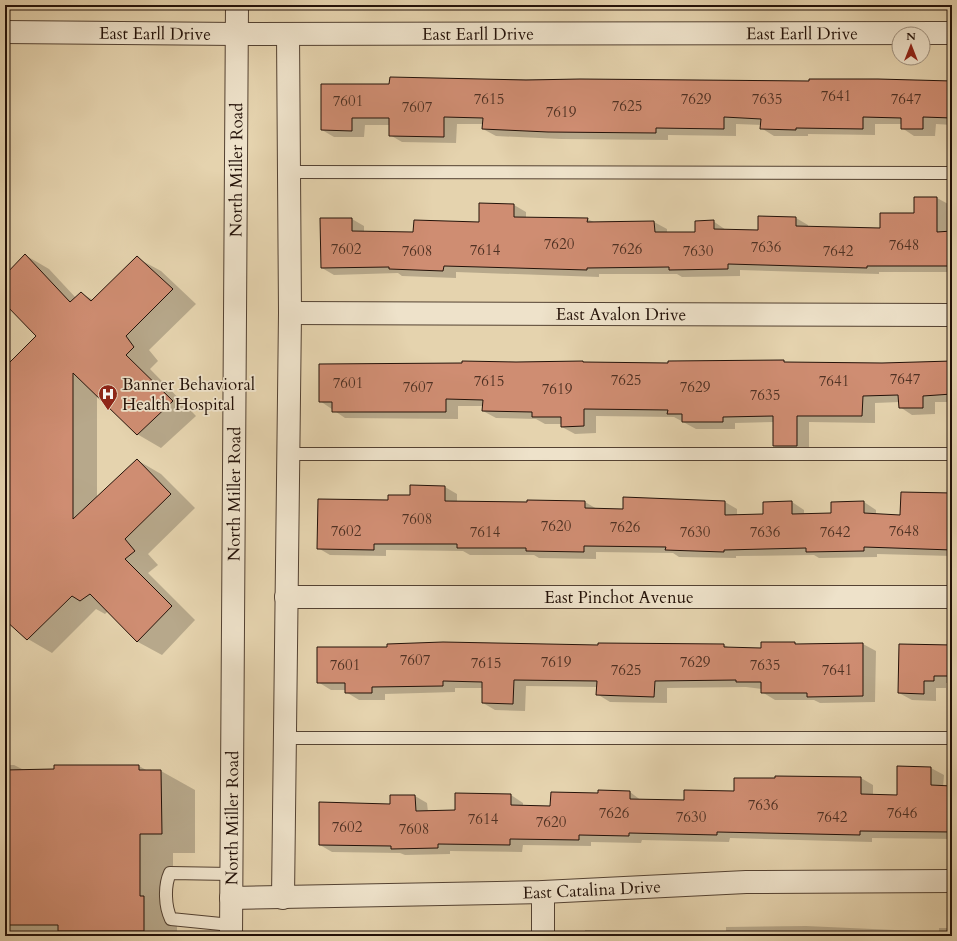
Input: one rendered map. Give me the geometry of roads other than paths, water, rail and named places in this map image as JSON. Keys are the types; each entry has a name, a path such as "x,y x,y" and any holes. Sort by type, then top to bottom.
{"street":[{"name":"North Miller Road","path":"231,930 237,5"},
{"name":"East Earll Drive","path":"5,32 237,34 952,33"},
{"path":"284,898 290,313 288,34"},
{"name":"East Avalon Drive","path":"290,313 952,315"},
{"name":"East Pinchot Avenue","path":"286,597 952,597"},
{"name":"East Catalina Drive","path":"231,898 543,892 746,882 952,881"},
{"path":"543,892 543,936"}],"lane":[{"path":"289,172 952,173"},
{"path":"288,454 952,454"},
{"path":"285,738 952,738"},
{"path":"231,874 170,873 166,880 167,911 171,919 231,930"}],"place":[{"name":"Banner Behavioral Health Hospital","path":"108,411"}]}
